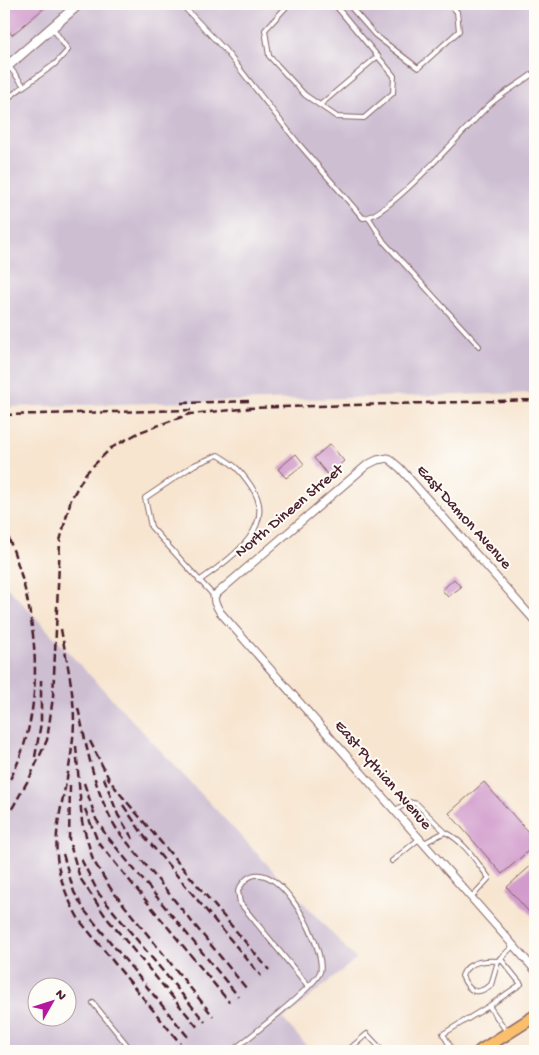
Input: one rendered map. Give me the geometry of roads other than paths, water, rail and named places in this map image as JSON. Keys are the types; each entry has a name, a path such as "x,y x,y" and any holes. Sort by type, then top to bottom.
{"main road":[{"path":"480,1051 535,1016"}],"street":[{"path":"6,67 79,4"},
{"name":"North Dineen Street","path":"214,596 367,465 377,460 388,458"},
{"name":"East Damon Avenue","path":"388,458 400,468 535,620"},
{"name":"East Pythian Avenue","path":"214,596 220,612 535,970"}],"lane":[{"path":"181,4 225,50 298,144 363,218 369,218 384,208 445,152 490,104 535,72"},
{"path":"288,4 265,30 269,56 305,95 337,117 364,118 393,93 394,76 336,6 332,4"},
{"path":"348,4 375,35 418,68 459,31 457,12 450,4"},
{"path":"4,101 55,64 68,50 52,27"},
{"path":"320,105 378,56"},
{"path":"6,67 24,86"},
{"path":"369,218 384,242 479,346"},
{"path":"199,581 234,556 251,536 262,513 259,497 237,465 218,455 194,465 145,498 151,527 199,581 214,596"},
{"path":"394,810 409,802 417,804 445,832 453,835 467,849 489,878 471,898"},
{"path":"392,861 421,841 445,832"},
{"path":"232,1051 308,986 320,972 320,959 305,922 275,879 265,875 248,879 238,891 240,903 308,986"},
{"path":"453,1051 443,1034 521,984 499,960 487,960 468,966 465,969 462,976 471,989 474,992 481,992 492,985 499,960 514,946"},
{"path":"93,1003 132,1051"},
{"path":"489,1006 508,1034"},
{"path":"346,1051 368,1034 383,1051"}],"railway":[{"path":"246,408 535,400"},
{"path":"181,403 253,401"},
{"path":"4,818 13,807 31,775 47,740 53,697 60,541 71,499 86,473 111,448 140,432 190,414 253,408"},
{"path":"4,415 191,410"},
{"path":"4,527 16,558 25,591 32,625 35,660 34,694 29,727 19,760 4,790"},
{"path":"61,629 71,683 74,724 69,765 57,830 59,871 67,895 80,921 180,1043"},
{"path":"35,757 41,723 41,680"},
{"path":"78,708 97,787 118,831 246,988"},
{"path":"90,741 110,781 269,970"},
{"path":"76,746 82,822 93,860 111,889 213,1016"},
{"path":"104,778 118,815 133,839"},
{"path":"84,783 96,819 106,835 238,996"},
{"path":"70,785 69,841 80,878 106,917 199,1029"},
{"path":"123,805 144,836 261,976"},
{"path":"85,809 98,842 229,1002"},
{"path":"63,854 74,892 85,911 188,1037"},
{"path":"81,859 99,894 205,1022"}]}
